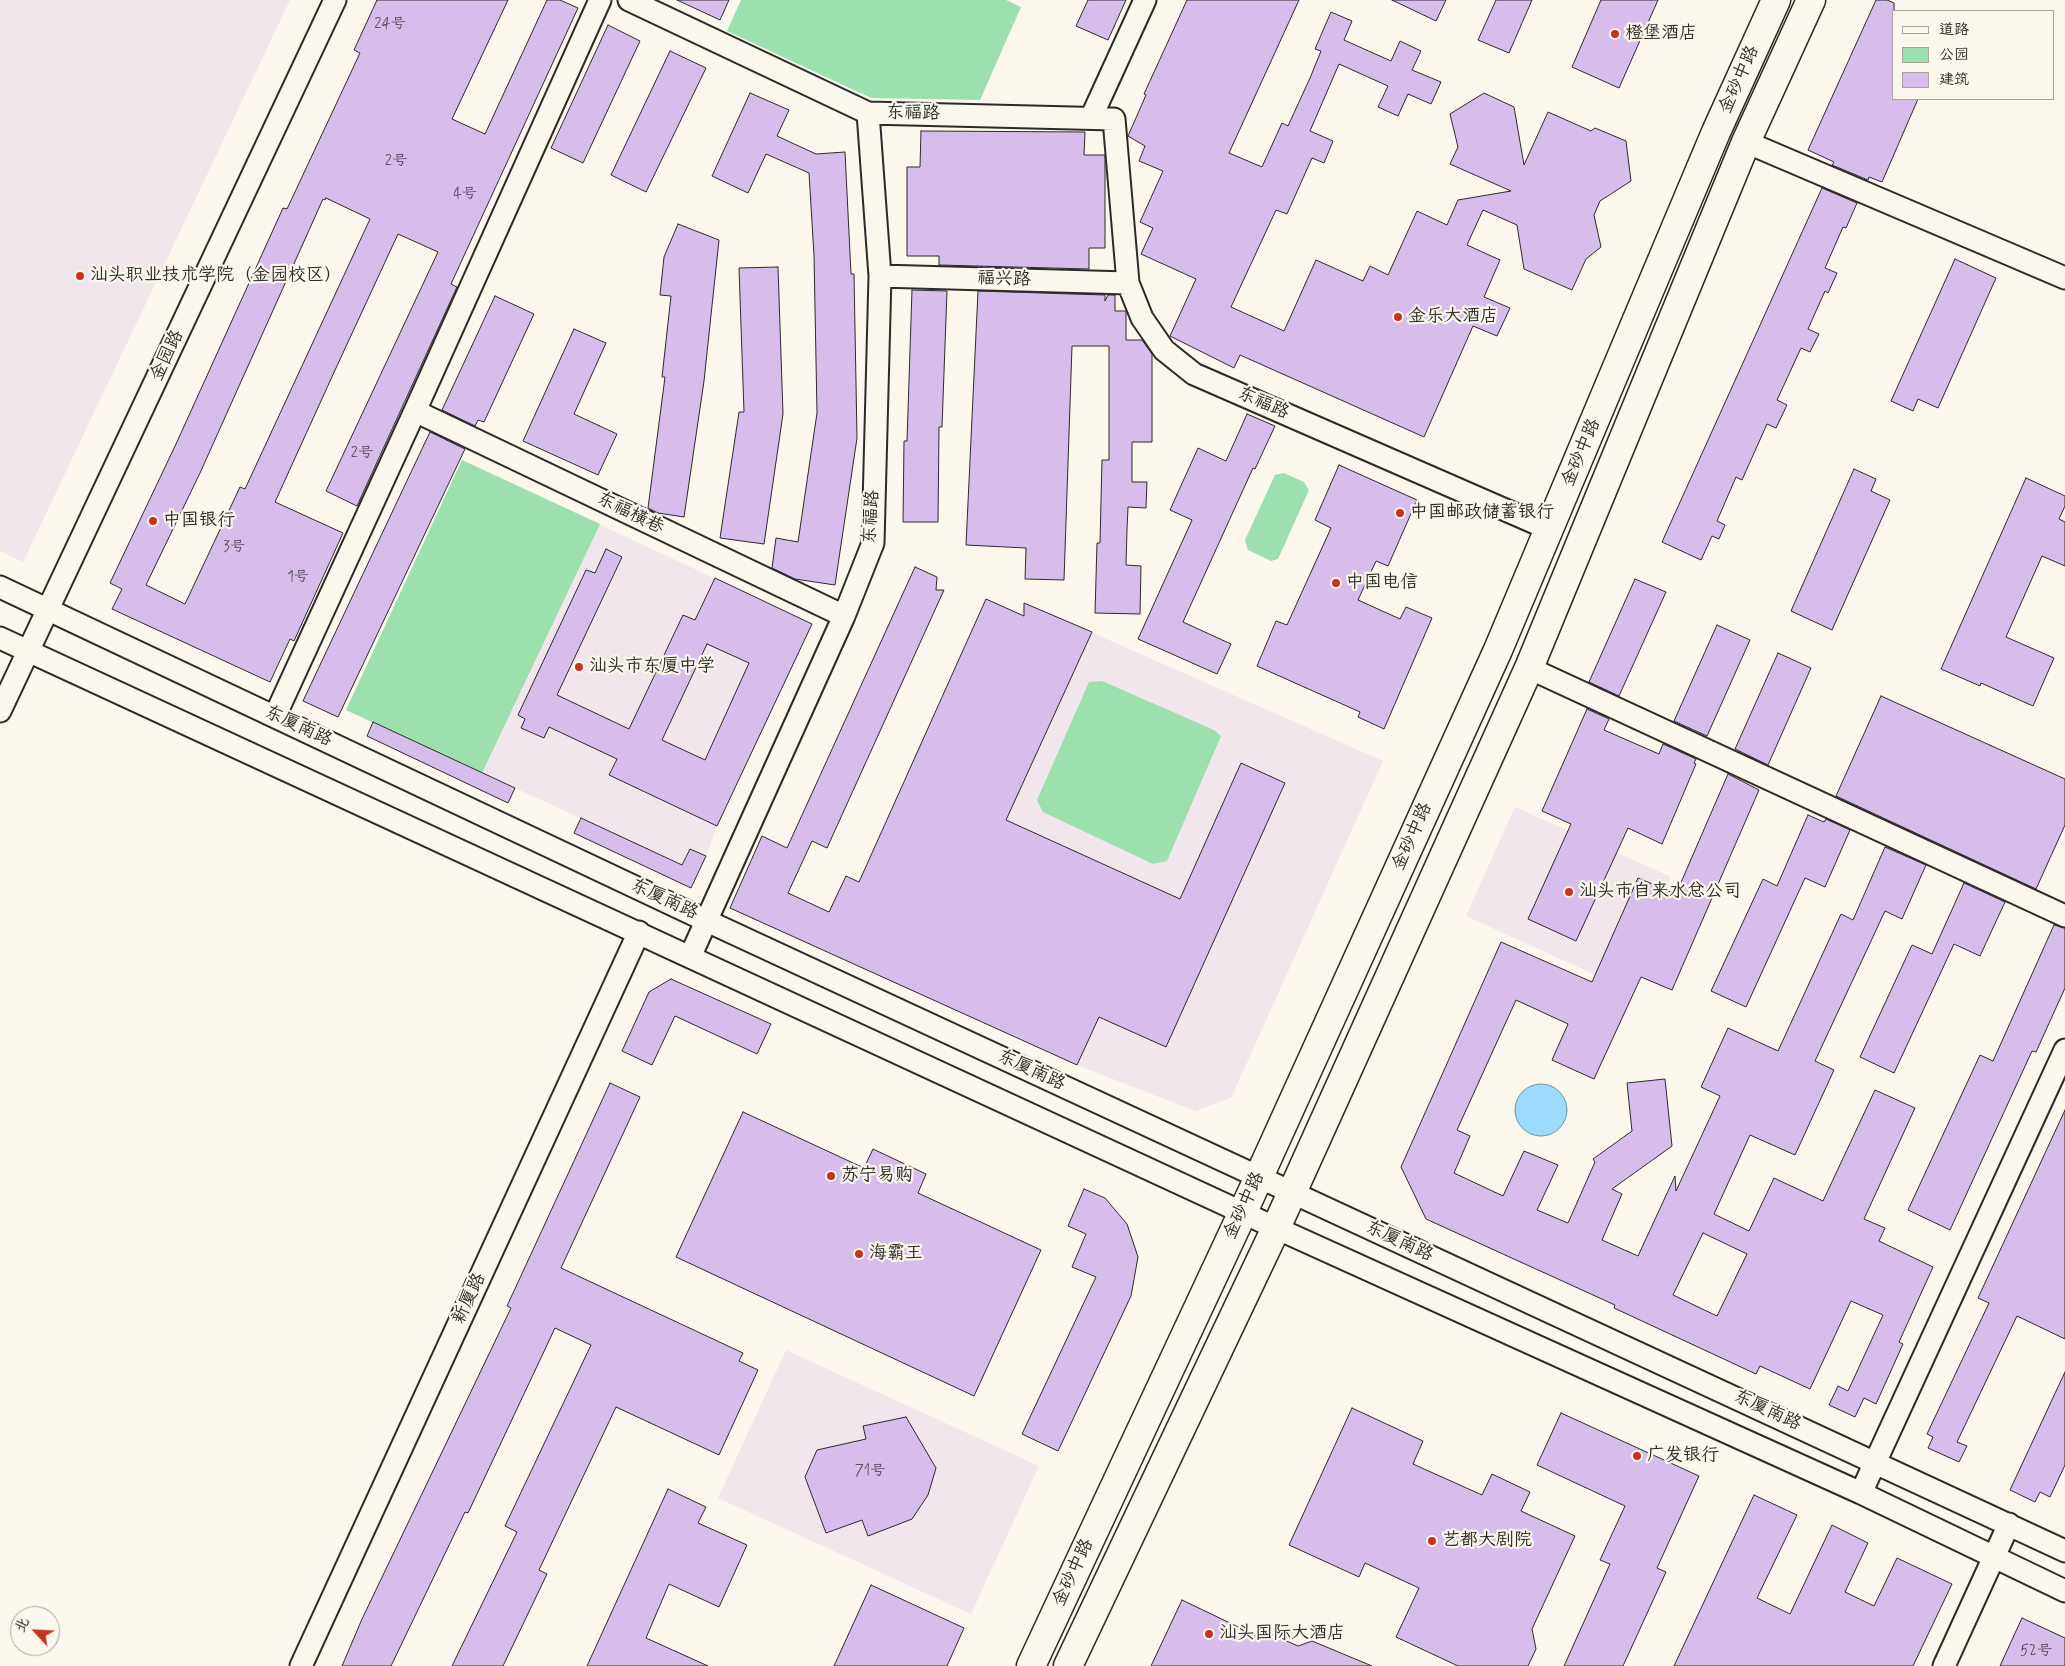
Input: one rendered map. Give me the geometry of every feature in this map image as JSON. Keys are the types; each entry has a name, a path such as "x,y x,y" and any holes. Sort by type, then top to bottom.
{"main road":[{"name":"金砂中路","path":"1031,1666 1243,1212 1498,650 1716,132 1776,0"},
{"name":"金砂中路","path":"1068,1666 1276,1228 1529,668 1746,142 1811,0"}],"street":[{"name":"金园路","path":"0,711 334,0"},
{"path":"275,716 600,0"},
{"path":"629,0 868,113"},
{"path":"1091,118 1145,0"},
{"name":"东福路","path":"690,957 844,616 873,543 880,276 868,113 1114,119 1128,283 1142,318 1164,350 1194,374 1550,529"},
{"path":"1746,142 2065,278"},
{"name":"福兴路","path":"880,276 1128,283"},
{"name":"东福横巷","path":"415,411 844,616"},
{"name":"东厦南路","path":"0,587 707,921 2065,1551"},
{"name":"东厦南路","path":"0,638 1276,1228 1861,1493 2065,1591"},
{"path":"1529,668 2065,916"},
{"name":"新厦路","path":"301,1666 638,932"},
{"path":"1861,1493 2065,1050"},
{"path":"1944,1666 2009,1524"}],"shaded area":[{"name":"汕头职业技术学院（金园校区）","path":"0,0 290,0 23,562 0,551"},
{"name":"汕头市东厦中学","path":"462,460 812,624 717,826 706,856 690,849 682,865 346,710"},
{"path":"1025,603 1383,761 1231,1098 1195,1111 1077,1065 862,968"},
{"path":"1515,807 1671,877 1622,987 1466,916"},
{"path":"786,1350 1039,1466 971,1614 718,1498"}],"green space":[{"path":"741,0 1006,0 1021,7 980,100 871,98 727,31"},
{"path":"462,460 600,524 482,773 346,710"},
{"path":"1284,473 1304,482 1309,490 1278,559 1271,561 1248,550 1245,540 1275,475"},
{"path":"1102,681 1214,730 1221,736 1167,861 1153,864 1043,812 1037,800 1089,682"}],"water":[{"path":"1541,1084 1551,1086 1559,1092 1565,1100 1567,1110 1565,1120 1559,1128 1551,1134 1541,1136 1531,1134 1523,1128 1517,1120 1515,1110 1517,1100 1523,1092 1531,1086"}],"building":[{"path":"377,0 508,0 452,119 485,134 547,0 560,0 578,8 451,284 457,287 357,506 326,491 438,252 398,234 336,368 275,502 343,533 294,641 290,639 270,682 112,609 122,589 110,583 176,444 283,208 287,209 360,53 354,50","holes":["326,198 370,219 245,489 240,487 185,604 146,585 200,473 323,199 325,200"]},
{"path":"677,0 729,0 720,20"},
{"path":"1088,0 1126,0 1108,40 1076,26"},
{"path":"1187,0 1299,0 1229,153 1262,167 1282,123 1288,126 1310,78 1321,51 1315,49 1331,12 1352,21 1344,40 1391,61 1400,41 1421,51 1412,70 1441,82 1431,104 1408,94 1398,116 1378,107 1388,86 1339,64 1310,131 1333,141 1324,163 1312,158 1287,214 1276,210 1231,307 1284,331 1316,260 1363,281 1370,266 1388,275 1417,211 1447,225 1458,200 1511,191 1450,164 1458,147 1450,114 1484,93 1514,107 1524,165 1548,112 1591,131 1595,128 1626,141 1631,181 1600,201 1594,215 1601,247 1586,259 1572,290 1524,269 1517,225 1483,210 1467,245 1500,260 1484,297 1510,308 1497,336 1473,326 1424,437 1240,355 1234,368 1170,336 1196,279 1141,254 1153,228 1140,222 1163,171 1139,161 1145,146 1128,136 1146,95 1144,94"},
{"path":"1392,0 1446,0 1436,21"},
{"path":"1496,0 1532,0 1509,53 1478,40"},
{"name":"橙堡酒店","path":"1601,0 1658,0 1619,88 1572,67"},
{"path":"1876,0 1887,0 1894,3 1894,10 1892,10 1892,100 1918,100 1882,182 1869,177 1868,180 1832,165 1834,162 1808,150"},
{"path":"608,25 640,41 583,163 551,148"},
{"path":"670,51 706,68 646,192 611,175"},
{"path":"750,93 789,110 777,136 816,154 845,152 851,274 854,274 857,438 835,585 795,579 772,568 776,538 798,542 817,413 814,255 809,173 766,154 748,193 712,176"},
{"path":"921,131 1085,132 1084,155 1105,155 1105,248 1089,248 1089,269 939,265 939,256 907,256 907,167 920,167"},
{"path":"1822,188 1857,203 1846,228 1843,227 1825,268 1837,273 1828,293 1825,291 1808,329 1819,334 1810,352 1801,348 1777,400 1787,405 1776,428 1767,424 1742,480 1736,477 1717,521 1725,525 1719,539 1712,536 1701,560 1662,542"},
{"path":"678,224 719,240 704,381 684,517 658,513 648,508 665,377 662,377 671,296 660,295 664,257"},
{"path":"1955,259 1996,278 1938,408 1918,399 1913,411 1891,401"},
{"path":"778,267 783,414 764,544 720,538 739,412 744,412 739,268"},
{"path":"912,290 947,291 942,427 939,427 938,522 903,522 904,441 907,441"},
{"path":"978,291 1105,295 1105,301 1108,295 1115,295 1115,311 1126,311 1126,340 1142,340 1152,354 1152,442 1132,442 1132,482 1147,482 1146,508 1128,507 1126,565 1141,566 1140,614 1095,613 1097,543 1100,543 1102,460 1109,460 1109,346 1072,346 1064,580 1025,579 1026,548 966,545"},
{"path":"495,296 534,314 484,422 478,420 475,426 442,410"},
{"path":"574,329 606,343 574,414 617,434 598,475 523,441"},
{"path":"1247,414 1275,426 1255,469 1253,468 1183,622 1231,644 1217,674 1138,639 1192,520 1170,510 1198,448 1226,461"},
{"path":"430,432 465,449 338,717 303,701"},
{"name":"中国电信","path":"1339,465 1417,500 1388,566 1376,561 1358,600 1400,619 1406,607 1432,618 1384,729 1358,717 1360,712 1257,666 1276,621 1287,625 1331,528 1315,520"},
{"path":"1854,469 1876,479 1871,491 1890,500 1832,630 1791,611"},
{"path":"2026,478 2065,496 2065,506 2059,519 2065,522 2065,566 2042,556 2006,637 2054,658 2033,706 1981,683 1980,686 1941,669"},
{"path":"606,549 622,557 557,695 629,729 683,615 695,620 715,578 812,624 717,826 609,775 617,759 549,727 544,738 521,728 525,719 518,715 586,570 595,573","holes":["707,644 749,663 705,760 662,740"]},
{"path":"915,567 937,577 936,590 944,590 827,848 812,841 788,893 829,912 846,876 859,882 986,599 1024,616 1024,603 1092,632 1006,820 1180,899 1241,763 1285,783 1166,1047 1099,1017 1077,1065 730,908 762,836 787,848"},
{"path":"1635,579 1666,592 1619,696 1589,682"},
{"path":"1717,625 1750,640 1707,736 1674,721"},
{"path":"1778,653 1811,668 1768,765 1735,749"},
{"path":"1881,696 2065,779 2065,825 2036,889 1836,796"},
{"path":"1587,709 1609,719 1604,730 1659,754 1663,744 1696,759 1694,763 1696,764 1662,844 1628,828 1576,941 1528,919 1571,824 1542,811"},
{"path":"373,722 515,788 508,803 367,736"},
{"path":"1728,774 1759,790 1672,990 1641,977 1594,1079 1552,1060 1568,1024 1516,1000 1457,1130 1470,1136 1454,1173 1503,1196 1524,1151 1558,1165 1537,1210 1568,1223 1595,1162 1593,1159 1632,1131 1627,1083 1665,1079 1672,1146 1612,1189 1622,1194 1602,1240 1638,1256 1675,1176 1676,1191 1720,1096 1701,1087 1728,1028 1778,1051 1841,914 1853,920 1885,847 1926,865 1902,919 1885,911 1815,1061 1834,1070 1795,1155 1750,1135 1714,1214 1749,1231 1774,1178 1823,1201 1875,1090 1915,1108 1864,1219 1885,1228 1879,1241 1933,1267 1899,1342 1903,1344 1876,1404 1864,1398 1855,1417 1829,1405 1838,1386 1848,1391 1883,1315 1851,1301 1810,1389 1760,1366 1756,1374 1614,1308 1615,1305 1426,1219 1401,1167 1501,942 1592,982 1638,878 1676,894","holes":["1703,1233 1747,1254 1717,1316 1673,1295"]},
{"path":"1808,815 1824,822 1826,819 1850,830 1825,887 1805,878 1746,1007 1711,991 1763,879 1777,886"},
{"path":"581,818 682,865 690,849 706,856 691,888 574,833"},
{"path":"1964,883 2005,902 1980,956 1954,944 1894,1073 1860,1057 1912,945 1932,954"},
{"path":"2054,925 2065,928 2065,988 2036,1052 2032,1051 1950,1230 1908,1210 1980,1055 1993,1061"},
{"path":"671,979 771,1024 757,1054 675,1016 652,1065 622,1051 649,992"},
{"path":"610,1083 640,1097 561,1268 743,1353 739,1361 758,1370 719,1455 616,1407 539,1570 547,1574 503,1666 452,1666 517,1532 505,1526 591,1345 555,1328 468,1513 465,1512 391,1666 342,1666 362,1619 511,1308 507,1306"},
{"path":"2065,1110 2065,1339 2017,1316 1957,1442 1967,1446 1959,1462 1928,1448 1933,1437 1927,1434 1989,1303 1978,1298"},
{"name":"海霸王","path":"743,1112 864,1168 873,1149 926,1174 918,1193 1041,1250 974,1396 676,1257"},
{"path":"1084,1189 1105,1198 1127,1224 1138,1257 1131,1296 1058,1451 1022,1434 1096,1277 1072,1267 1086,1234 1068,1226"},
{"path":"2065,1372 2065,1465 2050,1497 2040,1492 2035,1502 2010,1490"},
{"name":"艺都大剧院","path":"1352,1408 1423,1441 1413,1464 1482,1495 1492,1474 1530,1492 1521,1511 1575,1536 1532,1629 1536,1649 1528,1666 1458,1666 1396,1637 1419,1588 1365,1563 1359,1577 1289,1545"},
{"path":"1561,1413 1699,1476 1657,1568 1666,1572 1623,1666 1564,1666 1610,1564 1600,1560 1625,1506 1537,1465"},
{"path":"906,1417 936,1468 928,1495 912,1519 868,1536 862,1520 826,1533 805,1477 817,1450 866,1439 863,1426"},
{"path":"668,1489 706,1507 698,1523 747,1545 719,1607 669,1584 646,1638 708,1666 587,1666"},
{"path":"1754,1495 1797,1515 1757,1598 1790,1614 1832,1525 1868,1543 1845,1592 1874,1606 1897,1558 1952,1584 1913,1666 1674,1666"},
{"path":"871,1585 964,1628 947,1666 834,1666"},
{"name":"汕头国际大酒店","path":"1182,1600 1255,1635 1266,1632 1298,1646 1312,1641 1372,1666 1151,1666"},
{"path":"2022,1618 2065,1638 2065,1666 2000,1666"}],"place":[{"name":"橙堡酒店","path":"1615,34"},
{"name":"汕头职业技术学院（金园校区）","path":"80,276"},
{"name":"金乐大酒店","path":"1398,317"},
{"name":"中国邮政储蓄银行","path":"1400,513"},
{"name":"中国银行","path":"153,521"},
{"name":"中国电信","path":"1336,583"},
{"name":"汕头市东厦中学","path":"579,667"},
{"name":"汕头市自来水总公司","path":"1569,892"},
{"name":"苏宁易购","path":"831,1176"},
{"name":"海霸王","path":"859,1254"},
{"name":"广发银行","path":"1637,1456"},
{"name":"艺都大剧院","path":"1432,1541"},
{"name":"汕头国际大酒店","path":"1209,1634"}]}
